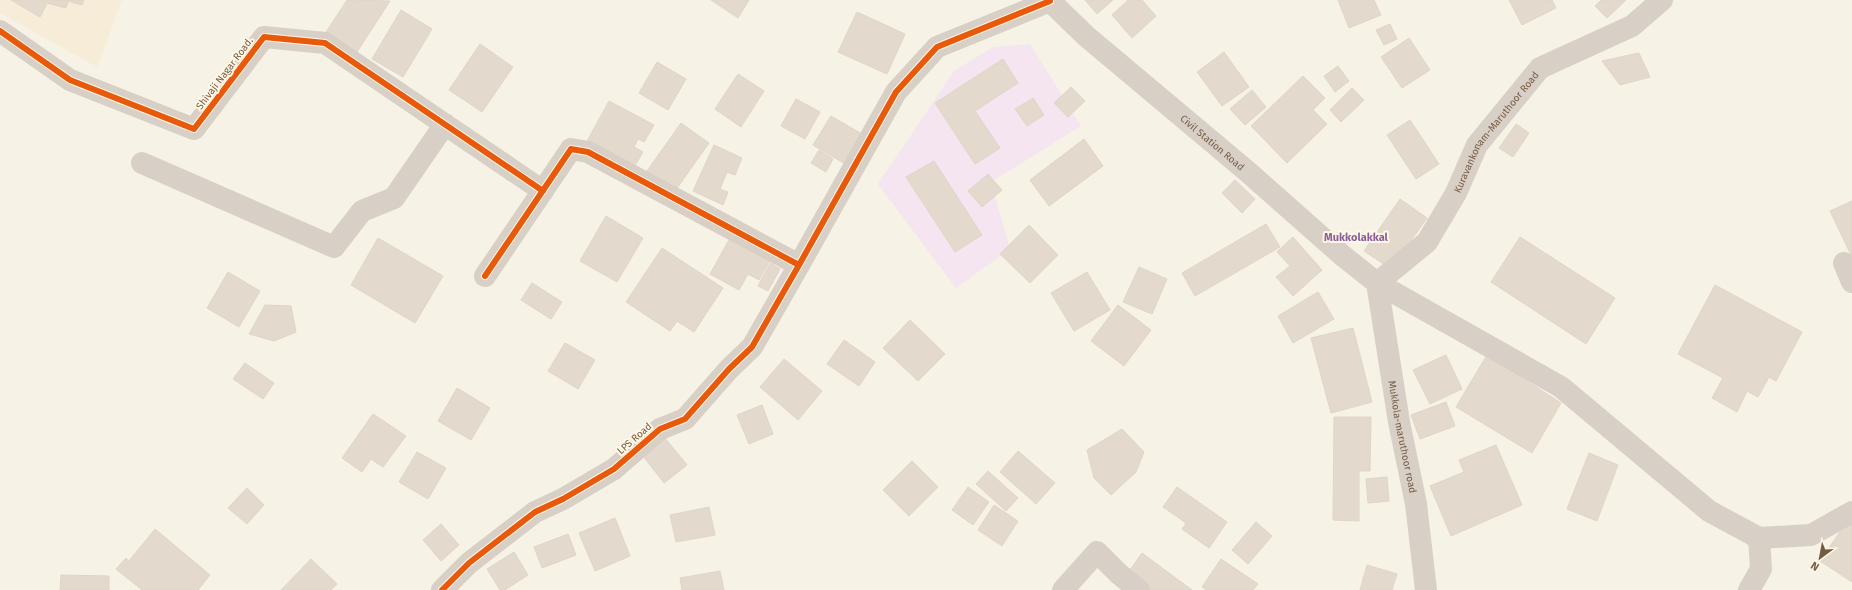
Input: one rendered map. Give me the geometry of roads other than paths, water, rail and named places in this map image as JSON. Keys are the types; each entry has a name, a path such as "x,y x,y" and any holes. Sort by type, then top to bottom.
{"street":[{"name":"Kuravankonam-Maruthoor Road","path":"1377,283 1427,242 1456,194 1477,145 1540,68 1632,26 1662,0"},
{"name":"Civil Station Road","path":"1049,1 1098,46 1248,172 1342,256 1377,283 1561,387 1709,511 1759,538"},
{"name":"LPS Road","path":"442,590 469,564 535,512 563,499 614,469 660,429 685,419 729,369 752,347 896,92 937,47 1049,1"},
{"name":"Shivaji Nagar Road.","path":"0,31 70,80 194,129 264,37 325,43 543,191"},
{"path":"142,163 334,247 362,211 394,198 445,124"},
{"path":"485,276 571,149 588,152 799,265"},
{"name":"Mukkola-maruthoor road","path":"1377,283 1398,422 1416,504 1426,590"},
{"path":"1749,590 1761,569 1759,538 1810,535 1852,512"},
{"path":"1063,590 1097,552 1119,574 1139,590"}],"district":[{"name":"Mukkolakkal","path":"1356,237"}]}
